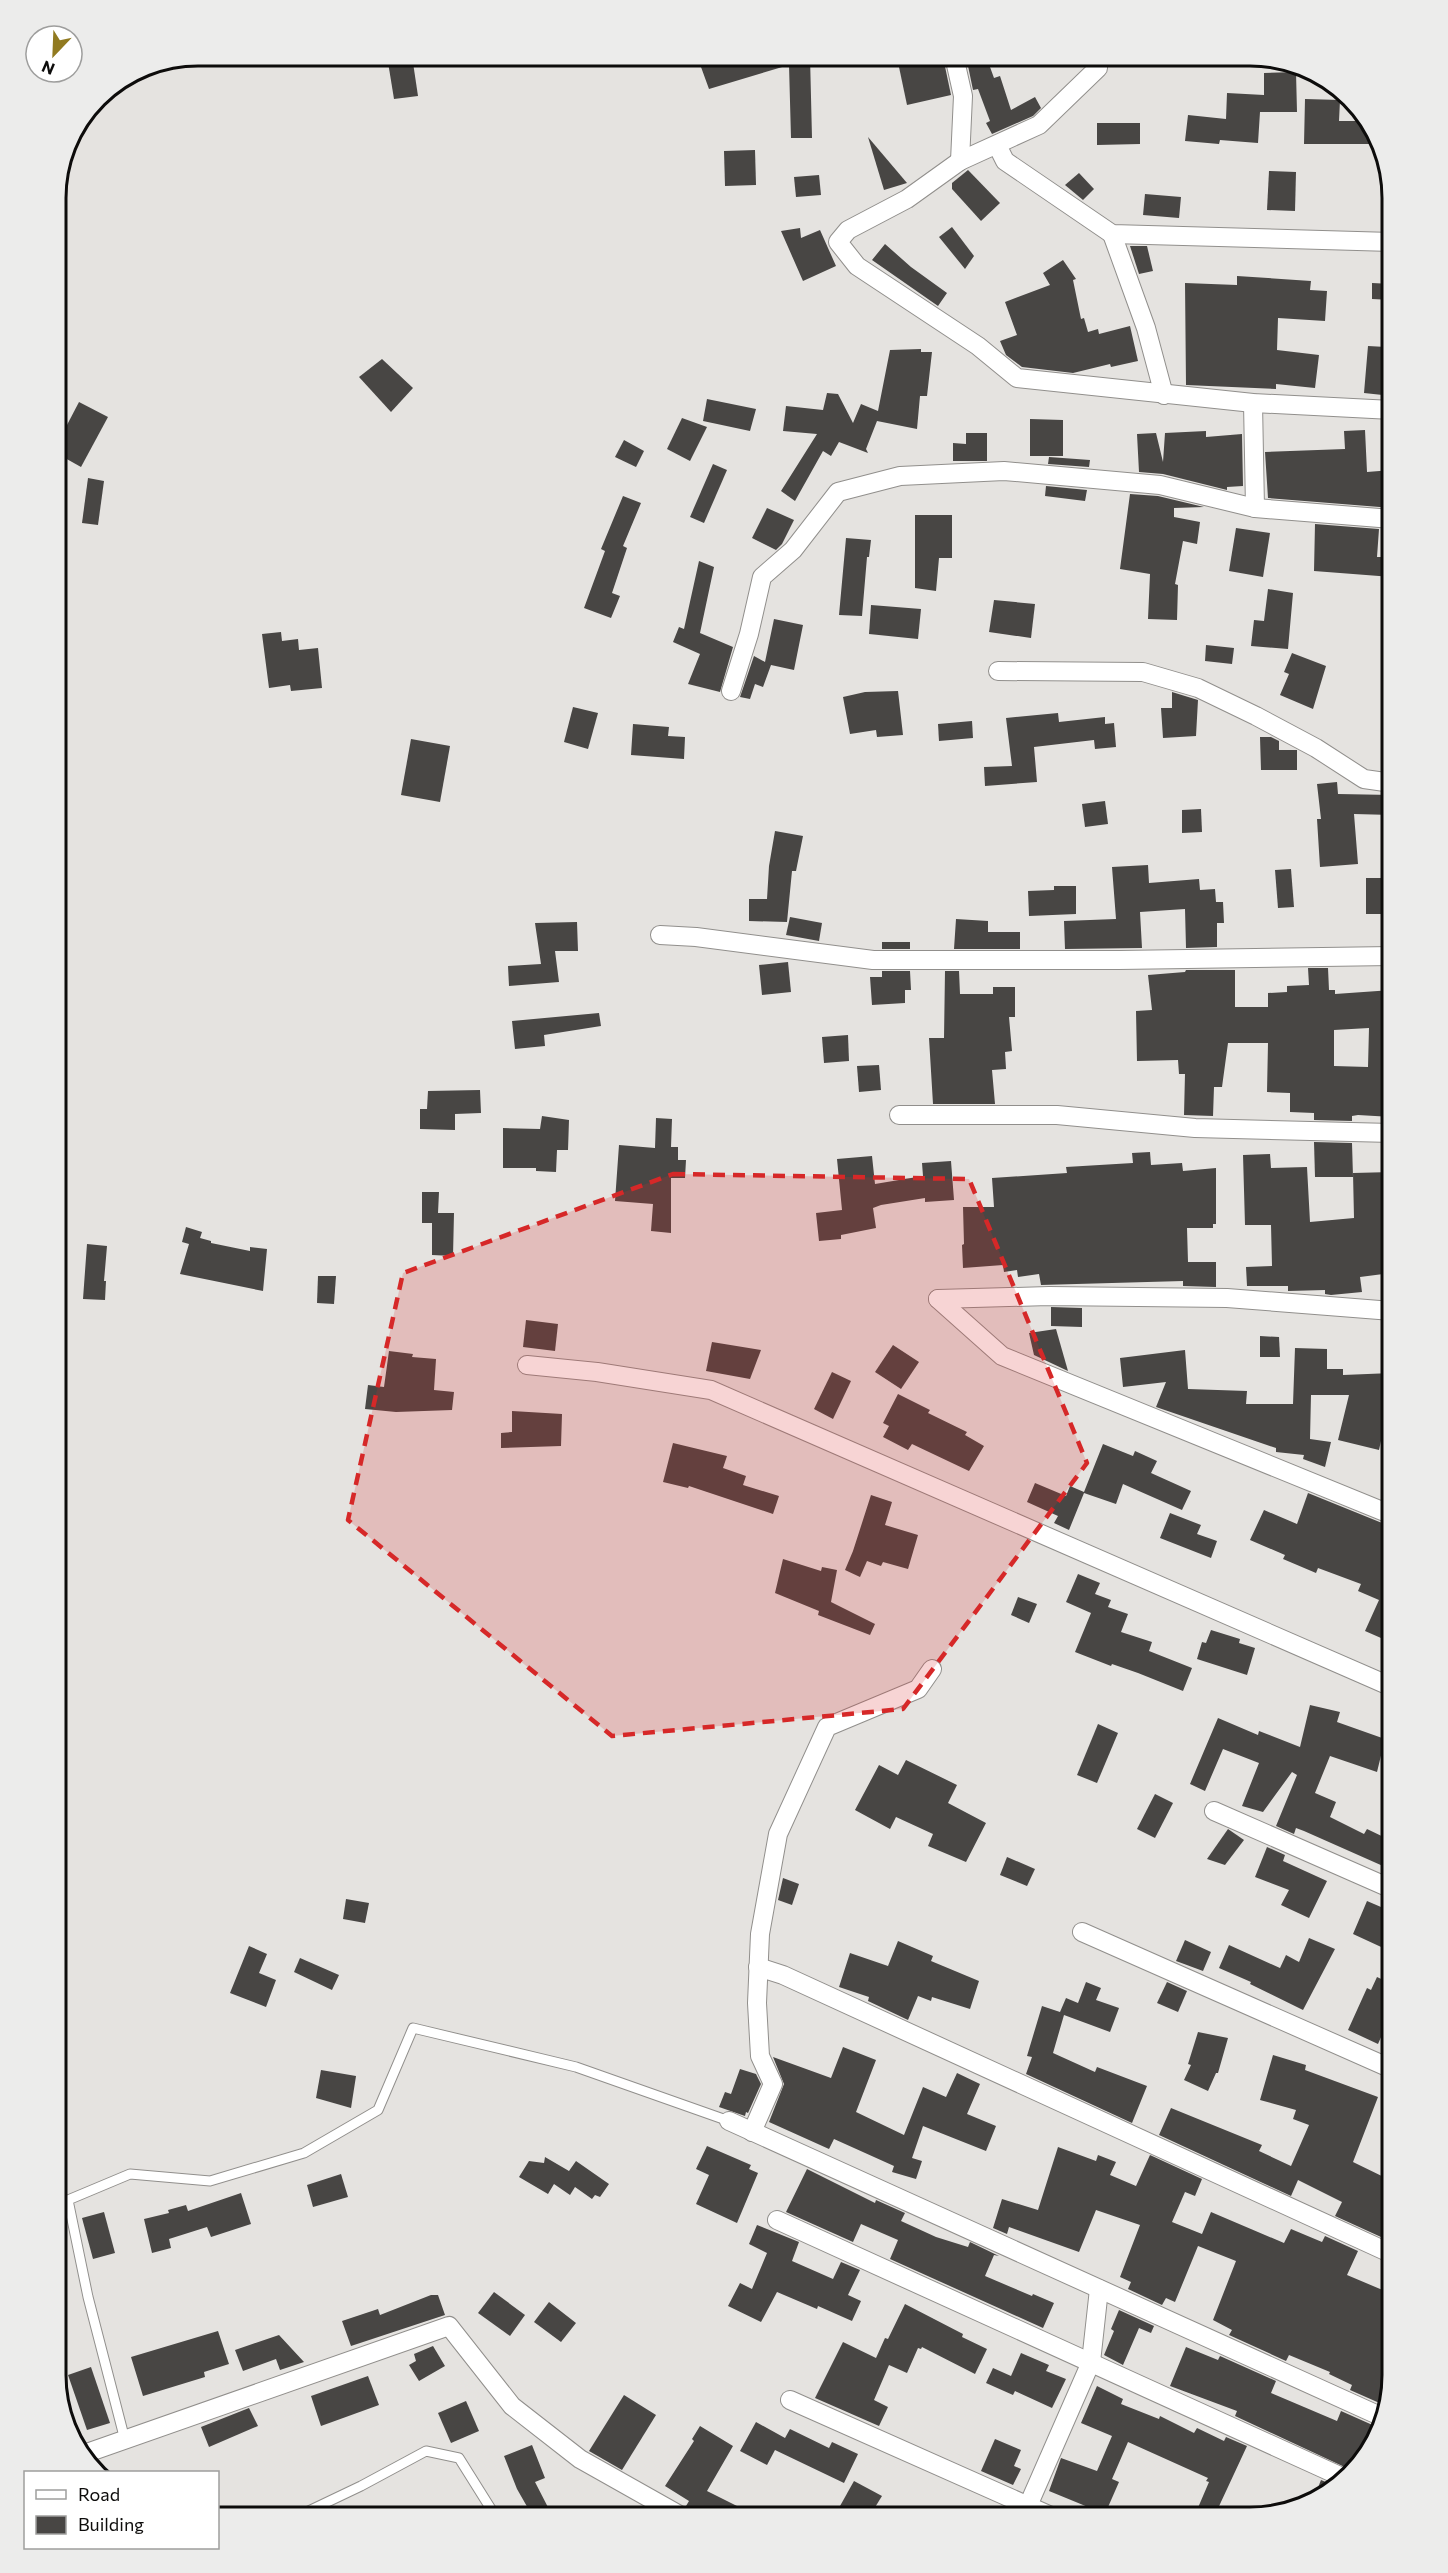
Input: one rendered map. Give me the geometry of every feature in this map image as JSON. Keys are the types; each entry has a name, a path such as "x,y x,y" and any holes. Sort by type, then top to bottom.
{"street":[{"path":"956,66 963,96 960,161"},
{"path":"1098,66 1039,125 960,161 907,199 848,230 838,242 857,266 978,346 1017,378 1252,403 1382,410"},
{"path":"997,145 1005,161 1112,234 1382,242"},
{"path":"1112,234 1146,328 1164,395"},
{"path":"1252,403 1255,508"},
{"path":"731,691 749,634 762,578 793,550 838,492 900,476 1004,471 1160,485 1255,508 1382,518"},
{"path":"998,671 1143,672 1198,688 1316,748 1364,779 1382,782"},
{"path":"660,935 696,937 873,960 1119,960 1382,956"},
{"path":"899,1115 1057,1115 1195,1128 1382,1133"},
{"path":"1382,1310 1227,1298 1049,1296 938,1299 1002,1356 1382,1511"},
{"path":"527,1365 597,1372 711,1390 1382,1683"},
{"path":"752,2132 773,2084 760,2056 757,2003 760,1934 778,1834 827,1727 918,1689 932,1670"},
{"path":"1214,1812 1382,1885"},
{"path":"1082,1932 1382,2065"},
{"path":"759,1967 794,1980 1382,2249"},
{"path":"729,2121 1376,2414"},
{"path":"777,2220 1336,2474"},
{"path":"1027,2507 1091,2362 1099,2289"},
{"path":"90,2452 449,2326 512,2406 580,2459 665,2507"},
{"path":"790,2400 1015,2507"}],"lane":[{"path":"125,2440 88,2297 68,2200 130,2174 210,2181 304,2153 378,2110 413,2028 576,2067 729,2121"},
{"path":"316,2507 426,2451 459,2458 490,2507"}],"highlighted area":[{"path":"673,1174 969,1179 1087,1463 903,1709 612,1736 348,1520 403,1273"}],"building":[{"path":"389,66 414,66 418,96 394,99"},
{"path":"701,66 786,66 709,89"},
{"path":"789,66 810,66 812,138 791,138"},
{"path":"945,66 951,95 907,105 899,67"},
{"path":"968,66 990,66 994,78 1000,76 1011,110 1035,97 1041,108 1033,116 992,134 986,123 990,121 978,89 973,90"},
{"path":"1290,72 1296,74 1297,112 1260,112 1258,143 1220,140 1219,144 1185,141 1188,115 1226,119 1227,93 1264,95 1264,73"},
{"path":"1305,99 1338,100 1340,102 1339,121 1357,121 1370,144 1304,144"},
{"path":"1097,123 1140,123 1140,144 1097,145"},
{"path":"868,137 907,183 884,190"},
{"path":"755,150 756,185 725,186 724,151"},
{"path":"968,170 1000,203 981,221 952,189 952,183"},
{"path":"1269,171 1296,172 1295,211 1267,210"},
{"path":"1079,173 1094,189 1083,200 1065,185"},
{"path":"819,175 821,195 796,197 794,177"},
{"path":"1145,194 1181,197 1179,218 1143,215"},
{"path":"952,227 974,256 965,269 939,237"},
{"path":"800,228 801,238 820,230 836,266 803,281 781,231"},
{"path":"885,244 911,267 947,293 938,306 872,260"},
{"path":"1130,246 1147,246 1153,271 1139,274"},
{"path":"1063,260 1076,279 1073,280 1081,319 1084,318 1088,332 1098,329 1099,334 1130,326 1138,361 1111,367 1110,364 1073,373 1022,367 1006,355 1000,341 1017,335 1005,302 1050,285 1043,273"},
{"path":"1237,276 1311,281 1310,290 1327,291 1325,321 1278,318 1277,350 1319,355 1315,388 1276,384 1276,389 1186,385 1185,283 1237,285"},
{"path":"1372,283 1382,284 1382,300 1372,299"},
{"path":"1368,346 1382,347 1382,395 1364,393"},
{"path":"921,349 921,352 932,352 927,396 920,396 917,429 877,421 866,449 868,453 839,442 831,456 823,451 795,501 781,491 817,434 783,431 786,406 823,410 827,393 838,394 853,423 861,404 878,411 890,350"},
{"path":"382,359 413,388 391,412 359,377"},
{"path":"707,399 756,409 750,431 703,421"},
{"path":"79,402 108,417 81,467 66,459 66,427"},
{"path":"682,418 707,427 690,461 667,449"},
{"path":"1030,419 1063,420 1063,456 1030,456"},
{"path":"1365,430 1367,472 1382,471 1382,507 1268,498 1265,452 1345,449 1344,431"},
{"path":"1206,431 1206,437 1242,434 1243,486 1227,487 1227,490 1163,474 1139,472 1137,434 1156,433 1163,462 1165,433"},
{"path":"966,433 987,433 987,461 953,461 953,443 966,444"},
{"path":"624,440 644,451 636,467 615,457"},
{"path":"1049,457 1090,460 1089,467 1048,464"},
{"path":"713,464 727,470 704,523 690,517"},
{"path":"88,478 104,481 98,525 82,523"},
{"path":"1046,486 1087,490 1085,501 1045,496"},
{"path":"1130,494 1158,496 1204,507 1174,508 1174,517 1200,522 1197,544 1183,541 1175,584 1178,585 1177,620 1148,619 1150,574 1120,569"},
{"path":"623,496 641,503 623,546 627,548 612,593 620,596 611,618 584,608 605,551 601,549"},
{"path":"767,508 794,520 782,544 776,550 752,538"},
{"path":"915,515 952,515 952,558 939,558 936,591 915,588"},
{"path":"1315,524 1379,529 1377,557 1382,557 1382,576 1314,571"},
{"path":"1236,528 1270,533 1263,577 1229,571"},
{"path":"846,538 871,540 869,557 867,557 862,616 839,615"},
{"path":"699,561 714,567 700,633 733,647 720,692 688,684 700,654 673,642 679,627 684,629"},
{"path":"1268,589 1293,593 1288,649 1251,646 1254,620 1264,621"},
{"path":"994,600 1035,604 1031,638 989,632"},
{"path":"871,605 921,609 918,639 869,634"},
{"path":"774,619 803,625 794,670 771,665 763,687 755,684 750,699 740,697 754,656 765,662"},
{"path":"281,632 282,641 298,639 299,650 318,648 322,688 291,691 290,685 269,688 262,634"},
{"path":"1206,645 1234,648 1232,664 1205,661"},
{"path":"1292,653 1326,666 1313,709 1280,695 1289,674 1284,672"},
{"path":"898,691 903,735 877,737 876,730 850,734 843,697 865,692"},
{"path":"1172,692 1198,700 1196,736 1163,738 1161,708 1172,708"},
{"path":"573,707 598,713 588,749 564,742"},
{"path":"1058,713 1059,722 1105,717 1105,724 1114,723 1116,747 1095,749 1094,740 1034,747 1037,782 985,786 984,767 1012,766 1006,718"},
{"path":"972,721 973,738 939,741 938,724"},
{"path":"633,724 669,727 668,736 685,737 684,759 631,755"},
{"path":"1260,737 1271,737 1279,741 1279,750 1297,750 1297,770 1261,770"},
{"path":"411,739 450,746 440,802 401,795"},
{"path":"1337,782 1338,794 1382,795 1382,815 1354,814 1358,864 1320,867 1317,819 1321,819 1317,784"},
{"path":"1105,801 1108,824 1085,827 1082,804"},
{"path":"1201,809 1202,832 1182,833 1182,810"},
{"path":"775,831 803,836 796,871 792,871 787,922 749,921 749,899 767,899 769,866"},
{"path":"1148,865 1149,883 1199,879 1200,890 1215,889 1216,902 1223,902 1224,923 1217,923 1217,947 1186,948 1185,909 1140,912 1142,948 1065,949 1064,921 1116,919 1112,867"},
{"path":"1291,869 1294,907 1278,908 1275,870"},
{"path":"1366,878 1382,878 1382,914 1366,914"},
{"path":"1054,886 1076,886 1076,914 1029,916 1028,891 1054,890"},
{"path":"790,917 822,923 819,941 786,935"},
{"path":"956,919 988,921 988,932 1020,932 1020,949 954,949"},
{"path":"577,922 578,951 555,951 559,982 509,986 508,966 541,964 535,923"},
{"path":"882,942 910,942 910,949 882,949"},
{"path":"788,962 791,992 762,995 759,965"},
{"path":"1308,968 1328,968 1329,990 1335,990 1335,994 1382,991 1382,1116 1358,1115 1352,1116 1352,1121 1314,1120 1314,1113 1290,1112 1290,1093 1267,1092 1268,1043 1228,1043 1222,1087 1214,1087 1213,1116 1184,1115 1185,1074 1179,1074 1178,1060 1137,1061 1136,1011 1152,1010 1148,975 1185,972 1186,970 1235,970 1235,1007 1268,1007 1268,993 1287,992 1287,986 1309,985","holes":["1369,1028 1368,1067 1334,1066 1334,1030"]},
{"path":"882,971 910,971 911,990 905,990 905,1003 872,1005 870,977 882,977"},
{"path":"945,971 959,971 960,994 993,994 993,987 1015,987 1015,1017 1009,1017 1012,1051 1005,1052 1006,1069 992,1070 995,1104 933,1104 929,1038 944,1038"},
{"path":"599,1013 601,1026 544,1035 545,1046 515,1049 512,1021"},
{"path":"848,1035 849,1061 824,1063 822,1037"},
{"path":"879,1065 881,1090 859,1092 857,1066"},
{"path":"480,1090 481,1113 455,1114 455,1130 420,1129 420,1109 427,1109 428,1091"},
{"path":"542,1116 569,1120 568,1150 557,1150 556,1172 536,1171 536,1168 503,1168 503,1128 540,1129"},
{"path":"656,1118 672,1119 671,1147 678,1147 678,1160 686,1160 685,1178 671,1178 671,1233 651,1231 653,1204 615,1201 619,1145 655,1148"},
{"path":"1314,1142 1352,1143 1353,1177 1315,1177"},
{"path":"1150,1152 1151,1165 1182,1163 1183,1171 1216,1168 1216,1224 1213,1224 1213,1228 1187,1228 1188,1262 1216,1262 1216,1287 1183,1286 1183,1281 1041,1285 1039,1274 1018,1277 1017,1270 1004,1272 1003,1265 963,1268 963,1207 994,1207 992,1178 1067,1173 1066,1167 1133,1163 1132,1153"},
{"path":"1270,1154 1271,1168 1307,1167 1310,1222 1354,1218 1353,1173 1382,1172 1382,1274 1360,1277 1362,1292 1331,1295 1325,1294 1325,1290 1288,1291 1288,1286 1247,1286 1246,1267 1272,1266 1271,1225 1245,1225 1243,1155"},
{"path":"872,1156 875,1184 923,1176 922,1163 951,1161 954,1200 925,1202 925,1198 881,1205 873,1208 876,1228 841,1235 841,1239 819,1241 816,1213 842,1210 837,1159"},
{"path":"422,1192 439,1192 438,1213 454,1213 453,1256 432,1255 432,1223 422,1223"},
{"path":"186,1227 202,1232 200,1238 211,1241 211,1243 250,1251 250,1247 267,1249 263,1291 180,1274 189,1244 182,1242"},
{"path":"87,1244 107,1246 105,1300 83,1299"},
{"path":"318,1276 336,1276 334,1304 317,1303"},
{"path":"1051,1307 1082,1308 1082,1327 1051,1326"},
{"path":"526,1320 558,1324 555,1351 523,1347"},
{"path":"1056,1329 1068,1371 1034,1355 1029,1333"},
{"path":"1260,1336 1279,1337 1280,1357 1260,1357"},
{"path":"712,1342 761,1350 750,1379 706,1371"},
{"path":"893,1345 919,1362 901,1389 875,1372"},
{"path":"1295,1348 1327,1349 1327,1369 1343,1369 1343,1375 1382,1373 1382,1436 1379,1450 1338,1440 1349,1395 1311,1395 1310,1439 1331,1442 1325,1467 1303,1459 1304,1455 1276,1452 1276,1448 1156,1407 1166,1382 1123,1387 1120,1358 1185,1350 1188,1389 1247,1391 1246,1404 1293,1404"},
{"path":"389,1351 413,1354 412,1357 436,1359 434,1390 454,1392 452,1410 396,1412 365,1409 368,1385 384,1387"},
{"path":"832,1372 851,1381 833,1419 814,1409"},
{"path":"898,1394 930,1410 928,1413 967,1432 965,1435 984,1446 969,1471 912,1444 908,1450 883,1437 889,1426 883,1423"},
{"path":"512,1411 562,1414 561,1446 501,1448 501,1433 512,1432"},
{"path":"673,1443 727,1456 723,1468 746,1476 743,1485 779,1496 773,1514 689,1486 688,1488 663,1482"},
{"path":"1103,1444 1133,1456 1135,1451 1157,1461 1151,1473 1191,1491 1182,1510 1123,1484 1116,1504 1084,1493 1069,1530 1054,1523 1058,1516 1027,1502 1035,1483 1066,1496 1070,1486 1084,1492"},
{"path":"1308,1493 1382,1523 1381,1638 1365,1631 1379,1600 1358,1591 1361,1584 1318,1568 1316,1573 1283,1559 1285,1555 1250,1540 1264,1510 1297,1524"},
{"path":"871,1495 892,1502 885,1525 918,1535 908,1569 883,1562 881,1566 867,1561 860,1577 845,1570"},
{"path":"1170,1513 1201,1525 1197,1534 1217,1541 1211,1558 1160,1538"},
{"path":"783,1559 821,1571 822,1567 837,1570 831,1602 875,1624 870,1635 818,1615 819,1611 775,1593"},
{"path":"1078,1574 1100,1583 1095,1594 1111,1600 1108,1607 1128,1614 1121,1632 1152,1642 1149,1651 1192,1668 1183,1691 1075,1652 1091,1613 1066,1602"},
{"path":"1018,1597 1037,1604 1029,1623 1011,1615"},
{"path":"1211,1630 1240,1639 1239,1643 1255,1648 1247,1675 1197,1659 1202,1642 1206,1643"},
{"path":"1310,1705 1340,1712 1337,1722 1382,1738 1382,1751 1377,1772 1330,1756 1315,1793 1336,1802 1330,1817 1364,1834 1367,1829 1382,1836 1382,1866 1296,1828 1294,1834 1276,1826 1297,1775 1292,1772 1263,1812 1242,1806 1259,1763 1223,1749 1205,1791 1190,1784 1218,1718 1258,1735 1259,1731 1300,1747"},
{"path":"1098,1724 1118,1733 1097,1783 1077,1775"},
{"path":"906,1760 957,1785 948,1803 986,1823 966,1862 928,1846 933,1834 896,1817 890,1829 855,1810 879,1765 898,1775"},
{"path":"1155,1794 1173,1803 1155,1838 1137,1829"},
{"path":"1228,1829 1244,1840 1225,1865 1207,1859"},
{"path":"1267,1847 1285,1855 1283,1861 1327,1881 1309,1918 1281,1905 1289,1890 1255,1877"},
{"path":"1007,1857 1035,1869 1027,1886 1000,1875"},
{"path":"783,1878 799,1884 792,1905 778,1900"},
{"path":"346,1899 369,1903 365,1923 343,1919"},
{"path":"1367,1901 1382,1907 1382,1947 1353,1934"},
{"path":"1309,1938 1335,1949 1303,2010 1219,1968 1229,1945 1280,1968 1286,1955 1299,1962"},
{"path":"1185,1940 1211,1952 1203,1971 1176,1961"},
{"path":"898,1941 933,1956 931,1961 979,1981 970,2009 932,1997 931,2001 918,1996 908,2020 868,2001 869,1997 839,1987 850,1953 888,1966"},
{"path":"249,1946 267,1954 259,1973 276,1980 266,2007 230,1993"},
{"path":"300,1958 339,1975 332,1990 294,1972"},
{"path":"1377,1977 1382,1979 1382,2035 1378,2044 1348,2030 1367,1988 1371,1990"},
{"path":"1086,1982 1101,1988 1096,2000 1119,2008 1110,2032 1064,2015 1053,2053 1095,2072 1097,2067 1147,2086 1132,2123 1026,2074 1032,2057 1027,2056 1042,2006 1060,2012 1066,1998 1078,2003"},
{"path":"1167,1982 1187,1991 1178,2012 1157,2003"},
{"path":"1198,2032 1228,2038 1218,2073 1208,2091 1184,2080 1191,2065 1188,2064"},
{"path":"843,2047 876,2060 856,2112 904,2135 923,2087 946,2097 957,2073 980,2084 967,2114 996,2126 986,2151 923,2126 912,2158 922,2161 916,2179 892,2172 894,2166 834,2139 829,2149 769,2122 784,2084 773,2057 831,2078"},
{"path":"1273,2055 1306,2065 1305,2070 1378,2097 1353,2162 1382,2176 1382,2237 1335,2216 1342,2202 1298,2180 1291,2196 1159,2135 1171,2108 1262,2145 1259,2151 1291,2166 1309,2125 1293,2119 1296,2110 1260,2100"},
{"path":"740,2069 756,2074 761,2084 745,2116 719,2107 725,2092 731,2094"},
{"path":"321,2070 356,2076 351,2108 316,2098"},
{"path":"707,2146 751,2165 749,2169 758,2173 737,2223 696,2204 709,2175 696,2169"},
{"path":"1058,2147 1096,2161 1098,2155 1116,2162 1110,2175 1136,2186 1150,2155 1202,2179 1195,2196 1185,2192 1172,2222 1202,2234 1211,2212 1284,2243 1291,2229 1322,2242 1325,2236 1358,2251 1347,2275 1382,2290 1382,2375 1379,2403 1350,2390 1352,2385 1329,2374 1330,2372 1289,2355 1286,2361 1229,2335 1232,2330 1213,2320 1236,2261 1198,2246 1175,2302 1166,2298 1162,2305 1128,2289 1131,2282 1120,2277 1140,2225 1096,2210 1079,2252 1009,2227 1007,2234 993,2228 1002,2199 1038,2210"},
{"path":"545,2157 569,2171 576,2161 609,2184 600,2197 595,2195 592,2199 575,2187 570,2195 554,2184 548,2194 519,2177 529,2161 544,2163"},
{"path":"807,2169 875,2203 876,2200 905,2213 901,2221 936,2237 968,2247 970,2242 999,2256 994,2255 985,2276 1054,2303 1043,2328 890,2259 898,2240 861,2224 853,2242 786,2212"},
{"path":"341,2174 348,2197 313,2207 307,2185"},
{"path":"241,2193 251,2224 211,2237 207,2227 169,2239 171,2248 152,2253 144,2219 169,2213 168,2210 186,2205 188,2211"},
{"path":"104,2212 115,2253 93,2259 82,2218"},
{"path":"757,2225 799,2242 792,2261 833,2279 841,2262 860,2270 848,2295 861,2301 852,2321 777,2292 761,2322 728,2306 740,2283 752,2289 767,2253 749,2244"},
{"path":"494,2292 525,2315 510,2336 478,2313"},
{"path":"431,2295 438,2295 445,2315 351,2346 342,2321 378,2309 380,2315"},
{"path":"549,2302 576,2323 561,2342 534,2322"},
{"path":"905,2304 987,2349 975,2374 922,2347 918,2348 907,2373 889,2365 874,2400 888,2407 879,2426 815,2398 843,2342 876,2358"},
{"path":"1119,2310 1154,2326 1151,2333 1139,2328 1123,2365 1104,2355 1114,2331 1111,2329"},
{"path":"218,2331 229,2364 204,2372 205,2377 143,2396 131,2357"},
{"path":"279,2335 304,2362 280,2370 276,2359 243,2371 235,2350"},
{"path":"433,2346 445,2366 419,2381 409,2365 416,2361 414,2354"},
{"path":"1186,2347 1218,2360 1220,2356 1276,2381 1271,2393 1337,2421 1341,2411 1372,2425 1360,2449 1344,2467 1235,2416 1237,2411 1170,2386"},
{"path":"1021,2353 1049,2365 1046,2371 1066,2379 1052,2408 1015,2391 1013,2395 986,2383 993,2368 1011,2376"},
{"path":"91,2367 110,2423 87,2430 68,2375"},
{"path":"368,2376 379,2405 321,2426 311,2396"},
{"path":"1097,2386 1123,2399 1121,2404 1159,2419 1160,2416 1194,2433 1197,2428 1224,2441 1226,2437 1247,2446 1219,2507 1198,2507 1209,2482 1206,2481 1208,2478 1128,2442 1112,2479 1119,2482 1108,2507 1088,2507 1049,2491 1061,2458 1097,2471 1112,2436 1081,2423"},
{"path":"624,2395 656,2415 622,2470 589,2451"},
{"path":"466,2401 479,2431 451,2443 438,2413"},
{"path":"249,2408 258,2426 209,2447 201,2427"},
{"path":"756,2422 785,2438 790,2429 829,2448 832,2442 858,2454 844,2483 775,2450 767,2465 740,2451"},
{"path":"700,2426 733,2446 707,2491 736,2507 687,2507 689,2501 665,2486 694,2441 692,2439"},
{"path":"995,2439 1021,2450 1014,2466 1021,2469 1013,2485 981,2471"},
{"path":"532,2445 545,2478 535,2482 548,2507 527,2507 517,2489 504,2456"},
{"path":"1321,2480 1327,2482 1324,2485 1318,2488"},
{"path":"854,2481 882,2496 875,2507 840,2506"}]}
